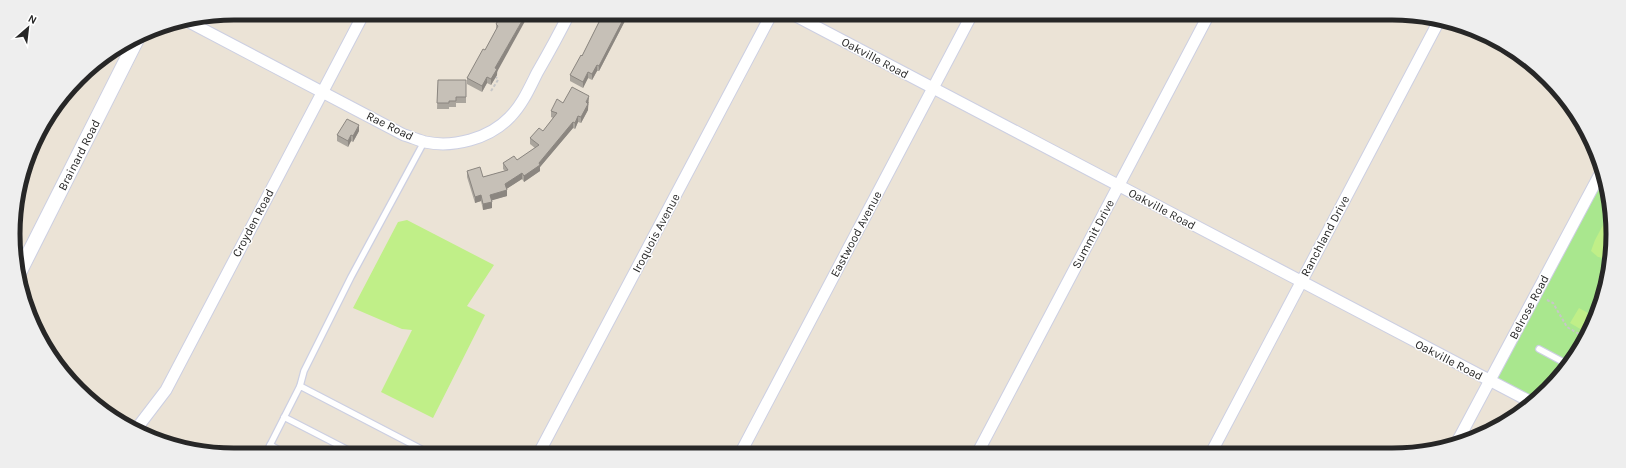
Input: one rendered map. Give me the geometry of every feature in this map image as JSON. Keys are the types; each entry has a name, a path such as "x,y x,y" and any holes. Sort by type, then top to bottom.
{"street":[{"name":"Croyden Road","path":"139,426 166,390 361,20"},
{"name":"Rae Road","path":"193,24 404,135 424,142 442,144 458,143 474,138 501,126 510,117 522,101 566,20"},
{"name":"Iroquois Avenue","path":"542,448 768,20"},
{"name":"Oakville Road","path":"803,20 1527,400"},
{"name":"Eastwood Avenue","path":"743,448 969,20"},
{"name":"Summit Drive","path":"980,448 1206,20"},
{"name":"Ranchland Drive","path":"1214,448 1437,25"},
{"name":"Brainard Road","path":"23,266 134,45"},
{"name":"Belrose Road","path":"1459,437 1598,177"}],"lane":[{"path":"268,448 300,386 304,371 337,306 424,142"},
{"path":"1539,349 1563,362"},
{"path":"300,386 419,448"},
{"path":"284,417 344,448"}],"path":[{"path":"491,91 498,80 496,77"},
{"path":"1547,300 1553,303 1567,327 1581,335"}],"green space":[{"path":"1598,177 1606,220 1606,248 1599,289 1584,329 1562,364 1553,375 1527,400 1489,381"},
{"path":"407,220 494,265 467,306 485,315 433,418 381,392 412,330 402,329 353,308 398,222"},
{"path":"1606,220 1605,258 1598,257 1591,251"},
{"path":"1579,308 1591,315 1583,331 1570,323"}],"building":[{"path":"498,20 523,20 495,68 497,69 491,79 487,77 482,86 467,78 498,26 496,24"},
{"path":"600,20 623,20 599,66 597,65 592,74 588,72 583,82 570,75 581,55 582,56"},
{"path":"438,80 466,80 466,97 456,97 456,101 449,101 449,103 437,103"},
{"path":"572,87 589,96 586,102 588,104 581,117 578,116 575,123 573,122 539,163 540,165 524,176 522,173 505,184 507,190 490,195 492,202 483,204 481,195 475,197 467,171 480,167 483,177 508,170 503,163 514,156 517,160 539,145 530,138 539,128 543,131 557,113 551,111 557,99 563,103"},
{"path":"347,119 359,125 353,136 351,135 348,141 337,135"}]}
